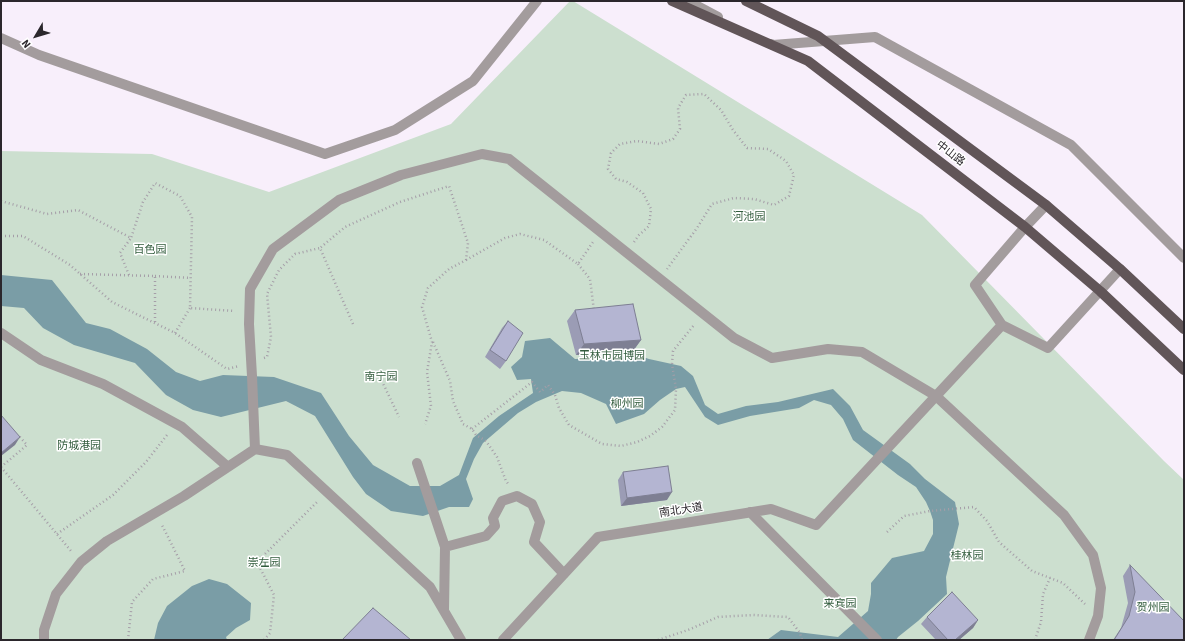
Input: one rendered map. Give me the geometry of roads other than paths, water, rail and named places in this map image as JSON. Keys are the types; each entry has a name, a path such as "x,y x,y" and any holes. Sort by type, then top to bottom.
{"main road":[{"name":"中山路","path":"672,1 808,61 1025,227 1100,291 1184,370"},
{"name":"中山路","path":"746,1 818,36 1046,205 1120,269 1184,329"}],"street":[{"path":"1,38 39,55 325,154 395,130 473,81 537,1"},
{"path":"688,1 773,45 875,37 1071,146 1184,258"},
{"path":"255,449 249,312 250,289 273,249 339,200 401,175 482,154 509,159 734,338 772,358 828,350 862,352 936,396 1064,515 1094,555 1101,588 1098,616 1089,640"},
{"path":"1046,205 975,285 1002,325 1048,348 1120,269"},
{"path":"936,396 1002,325"},
{"path":"1,333 41,360 103,384 182,427 228,467"},
{"name":"南北大道","path":"502,640 598,537 771,509 816,524 936,396"},
{"path":"44,640 44,630 56,594 81,562 108,541 184,496 255,449 287,455 430,587 461,640"},
{"path":"417,463 445,547 444,610"},
{"path":"445,547 486,536 495,526 494,518 502,501 517,496 532,504 540,522 534,542 564,574"},
{"path":"750,512 877,640"}],"water":[{"path":"1,275 52,280 86,323 110,329 147,349 176,372 200,381 223,375 274,377 321,393 349,436 373,465 410,486 440,486 459,475 473,438 499,416 533,393 531,379 517,380 511,367 522,357 525,341 550,338 575,359 640,356 681,366 693,376 705,405 718,414 746,406 778,402 833,389 850,406 863,430 910,464 925,479 955,502 959,524 946,577 947,594 896,640 767,640 781,630 838,637 868,611 871,583 892,558 924,551 933,534 933,520 930,511 916,487 853,440 843,419 831,405 814,400 799,408 750,416 718,425 705,417 685,387 676,389 644,414 616,424 606,404 581,393 562,391 536,402 518,413 483,443 474,459 466,479 473,499 469,507 449,507 423,516 391,511 366,494 353,477 315,416 286,401 221,417 193,410 166,395 135,363 74,345 43,328 24,308 1,306"},
{"path":"209,579 227,584 251,603 250,620 236,628 226,637 227,640 154,640 158,623 167,606 192,586"}],"park label":[{"name":"河池园","path":"749,218"},
{"name":"百色园","path":"150,251"},
{"name":"玉林市园博园","path":"612,357"},
{"name":"南宁园","path":"381,378"},
{"name":"柳州园","path":"627,405"},
{"name":"防城港园","path":"79,447"},
{"name":"桂林园","path":"967,557"},
{"name":"崇左园","path":"264,564"},
{"name":"来宾园","path":"840,605"},
{"name":"贺州园","path":"1153,609"}]}
